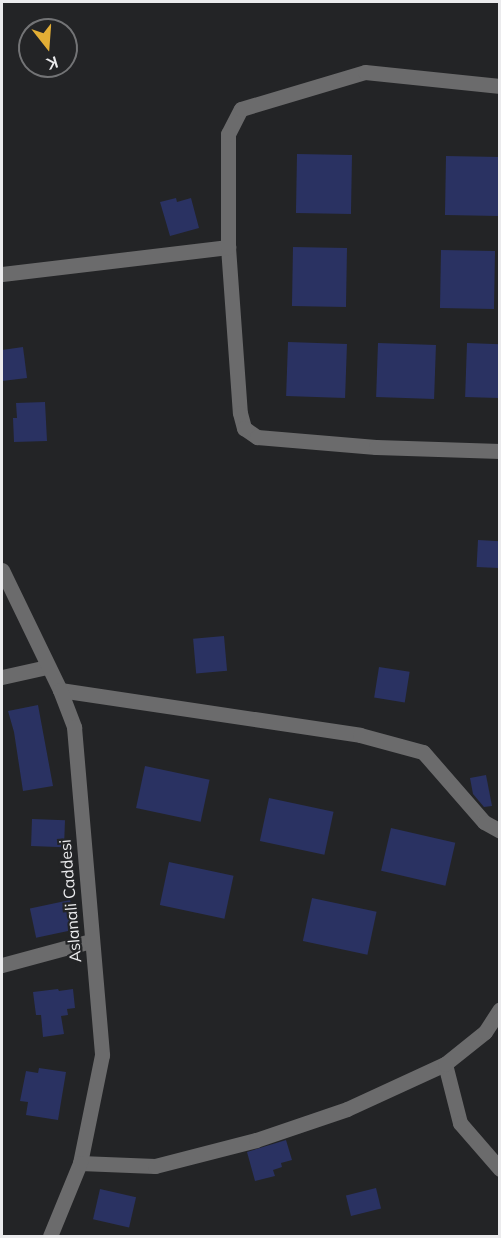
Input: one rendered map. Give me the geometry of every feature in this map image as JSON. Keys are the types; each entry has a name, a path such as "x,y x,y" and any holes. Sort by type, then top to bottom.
{"street":[{"path":"500,86 365,72 242,108 228,134 228,247 240,413 244,428 257,437 376,447 500,451"},
{"path":"2,274 228,247"},
{"name":"Aslanali Caddesi","path":"2,570 60,690 74,727 102,1055 80,1163 50,1236"},
{"path":"2,677 47,667"},
{"path":"60,690 360,735 423,752 484,822 500,831"},
{"path":"2,965 91,941"},
{"path":"80,1163 154,1166 256,1140 347,1109 445,1064 484,1032 500,1009"},
{"path":"445,1064 460,1123 500,1169"}],"building":[{"path":"297,154 352,155 351,214 296,213"},
{"path":"446,156 500,157 499,216 445,215"},
{"path":"176,198 177,202 191,198 199,228 170,236 160,202"},
{"path":"293,247 347,248 346,307 292,306"},
{"path":"441,250 495,251 494,309 440,308"},
{"path":"288,342 347,344 345,398 286,396"},
{"path":"378,343 436,345 434,399 376,397"},
{"path":"467,343 500,344 498,398 465,397"},
{"path":"23,347 27,378 2,381 2,350"},
{"path":"45,402 47,441 14,442 13,418 17,418 16,403"},
{"path":"478,540 500,541 499,568 477,567"},
{"path":"224,636 227,671 196,674 193,639"},
{"path":"379,667 410,672 405,702 374,698"},
{"path":"38,705 53,786 23,791 14,732 8,711"},
{"path":"145,766 210,780 201,822 136,808"},
{"path":"486,775 492,806 484,807 473,794 470,778"},
{"path":"269,798 334,812 324,855 260,841"},
{"path":"32,819 65,820 64,847 31,846"},
{"path":"391,828 455,843 445,886 381,871"},
{"path":"169,862 234,876 224,919 160,905"},
{"path":"312,898 377,912 367,955 303,941"},
{"path":"70,900 76,929 36,938 30,909"},
{"path":"58,989 59,991 73,989 75,1008 67,1009 68,1015 61,1016 64,1034 43,1037 41,1015 36,1015 33,992"},
{"path":"39,1068 66,1072 58,1120 26,1115 28,1102 20,1101 26,1071 38,1073"},
{"path":"286,1140 292,1160 281,1163 282,1167 273,1170 275,1176 255,1181 247,1152"},
{"path":"376,1188 381,1208 351,1216 346,1195"},
{"path":"100,1189 136,1197 129,1228 93,1219"}]}
